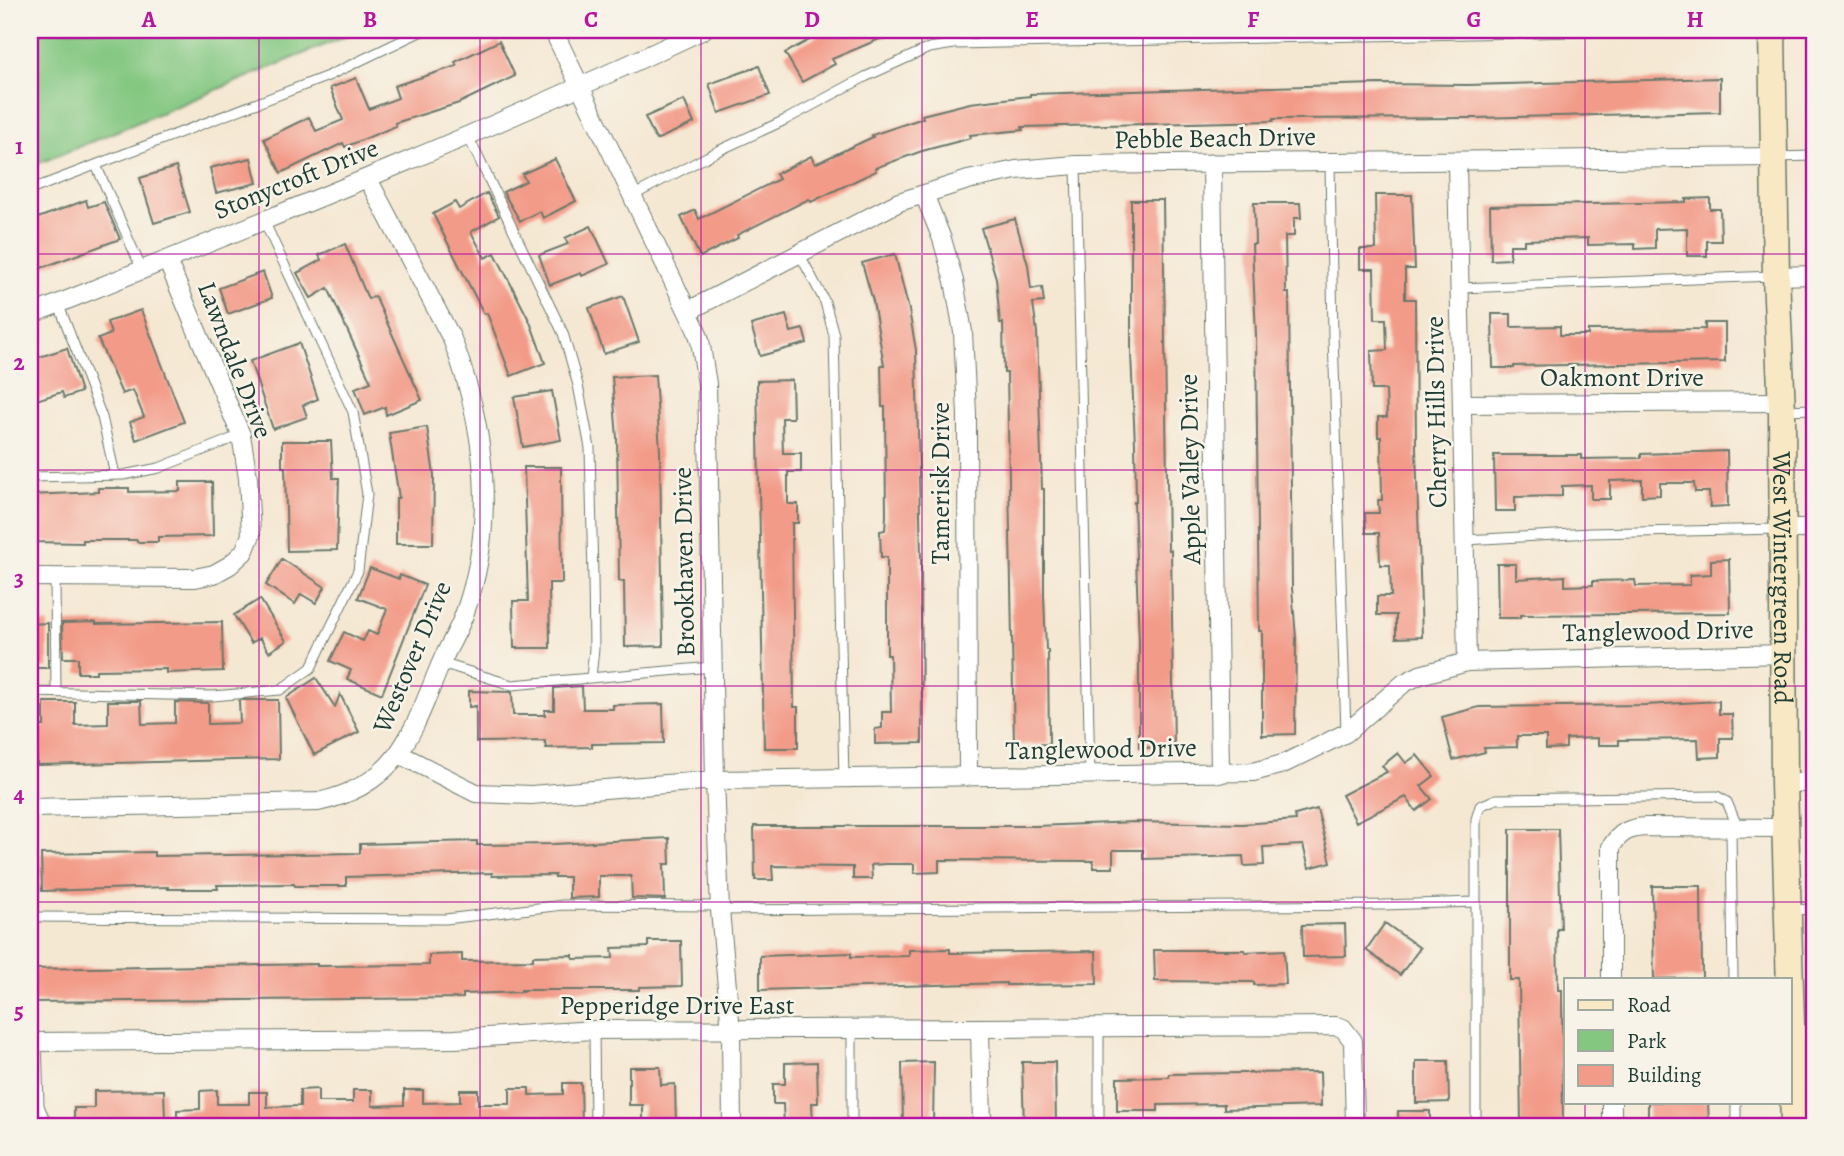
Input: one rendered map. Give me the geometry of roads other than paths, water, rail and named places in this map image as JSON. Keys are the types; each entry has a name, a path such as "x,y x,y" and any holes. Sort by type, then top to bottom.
{"street":[{"name":"Brookhaven Drive","path":"553,30 700,340 707,384 715,780 720,908 731,1031 732,1126"},
{"name":"Stonycroft Drive","path":"30,315 368,180 581,88 703,30"},
{"name":"West Wintergreen Road","path":"1772,30 1776,276 1782,406 1784,783 1786,828 1801,910 1803,1035 1794,1126"},
{"name":"Pebble Beach Drive","path":"688,311 900,202 968,180 1016,170 1076,165 1773,157"},
{"name":"Cherry Hills Drive","path":"1457,162 1467,662"},
{"name":"Apple Valley Drive","path":"1212,163 1220,774"},
{"name":"Westover Drive","path":"30,808 318,802 353,792 386,769 406,743 464,615 480,553 483,472 477,420 452,340 368,180"},
{"name":"Tamerisk Drive","path":"924,194 943,239 963,332 967,414 968,777"},
{"name":"Lawndale Drive","path":"30,577 194,578 214,574 230,565 244,552 251,535 248,478 241,435 167,260"},
{"path":"1776,276 1814,275"},
{"name":"Oakmont Drive","path":"1462,404 1782,406"},
{"path":"1783,529 1814,528"},
{"name":"Tanglewood Drive","path":"398,754 476,793 531,795 715,780 1253,772 1283,764 1346,733 1404,683 1432,670 1467,662 1784,654"},
{"path":"1784,783 1814,783"},
{"path":"1611,978 1610,866 1611,846 1616,839 1631,828 1786,828"},
{"name":"Pepperidge Drive East","path":"34,1042 455,1038 594,1030 1325,1026 1343,1028 1353,1041 1355,1126"},
{"path":"980,1029 982,1126"},
{"path":"1612,1104 1612,1126"}],"lane":[{"path":"30,190 328,76 424,30"},
{"path":"632,196 865,77 929,48 954,44 1679,30"},
{"path":"468,136 563,333 578,385 590,448 594,649 591,677"},
{"path":"1773,157 1814,156"},
{"path":"1331,163 1334,363 1346,733"},
{"path":"96,165 142,270"},
{"path":"1076,165 1090,776"},
{"path":"30,692 213,696 280,690 311,668 358,571 367,494 353,412 264,221"},
{"path":"799,253 825,302 834,335 844,779"},
{"path":"1460,288 1776,276"},
{"path":"58,303 102,417 115,475"},
{"path":"1782,406 1814,409"},
{"path":"30,477 115,475 159,468 241,435"},
{"path":"1465,540 1602,533 1783,529"},
{"path":"55,577 56,691"},
{"path":"441,663 512,685 712,667"},
{"path":"1476,1126 1476,819 1480,806 1496,799 1717,796 1727,802 1735,828 1733,978"},
{"path":"30,917 446,919 563,905 720,908 1382,905 1475,902"},
{"path":"1099,1028 1099,1126"},
{"path":"594,1030 595,1126"},
{"path":"852,1030 852,1126"},
{"path":"34,1042 39,1106 48,1126"},
{"path":"1735,1104 1736,1126"}]}
